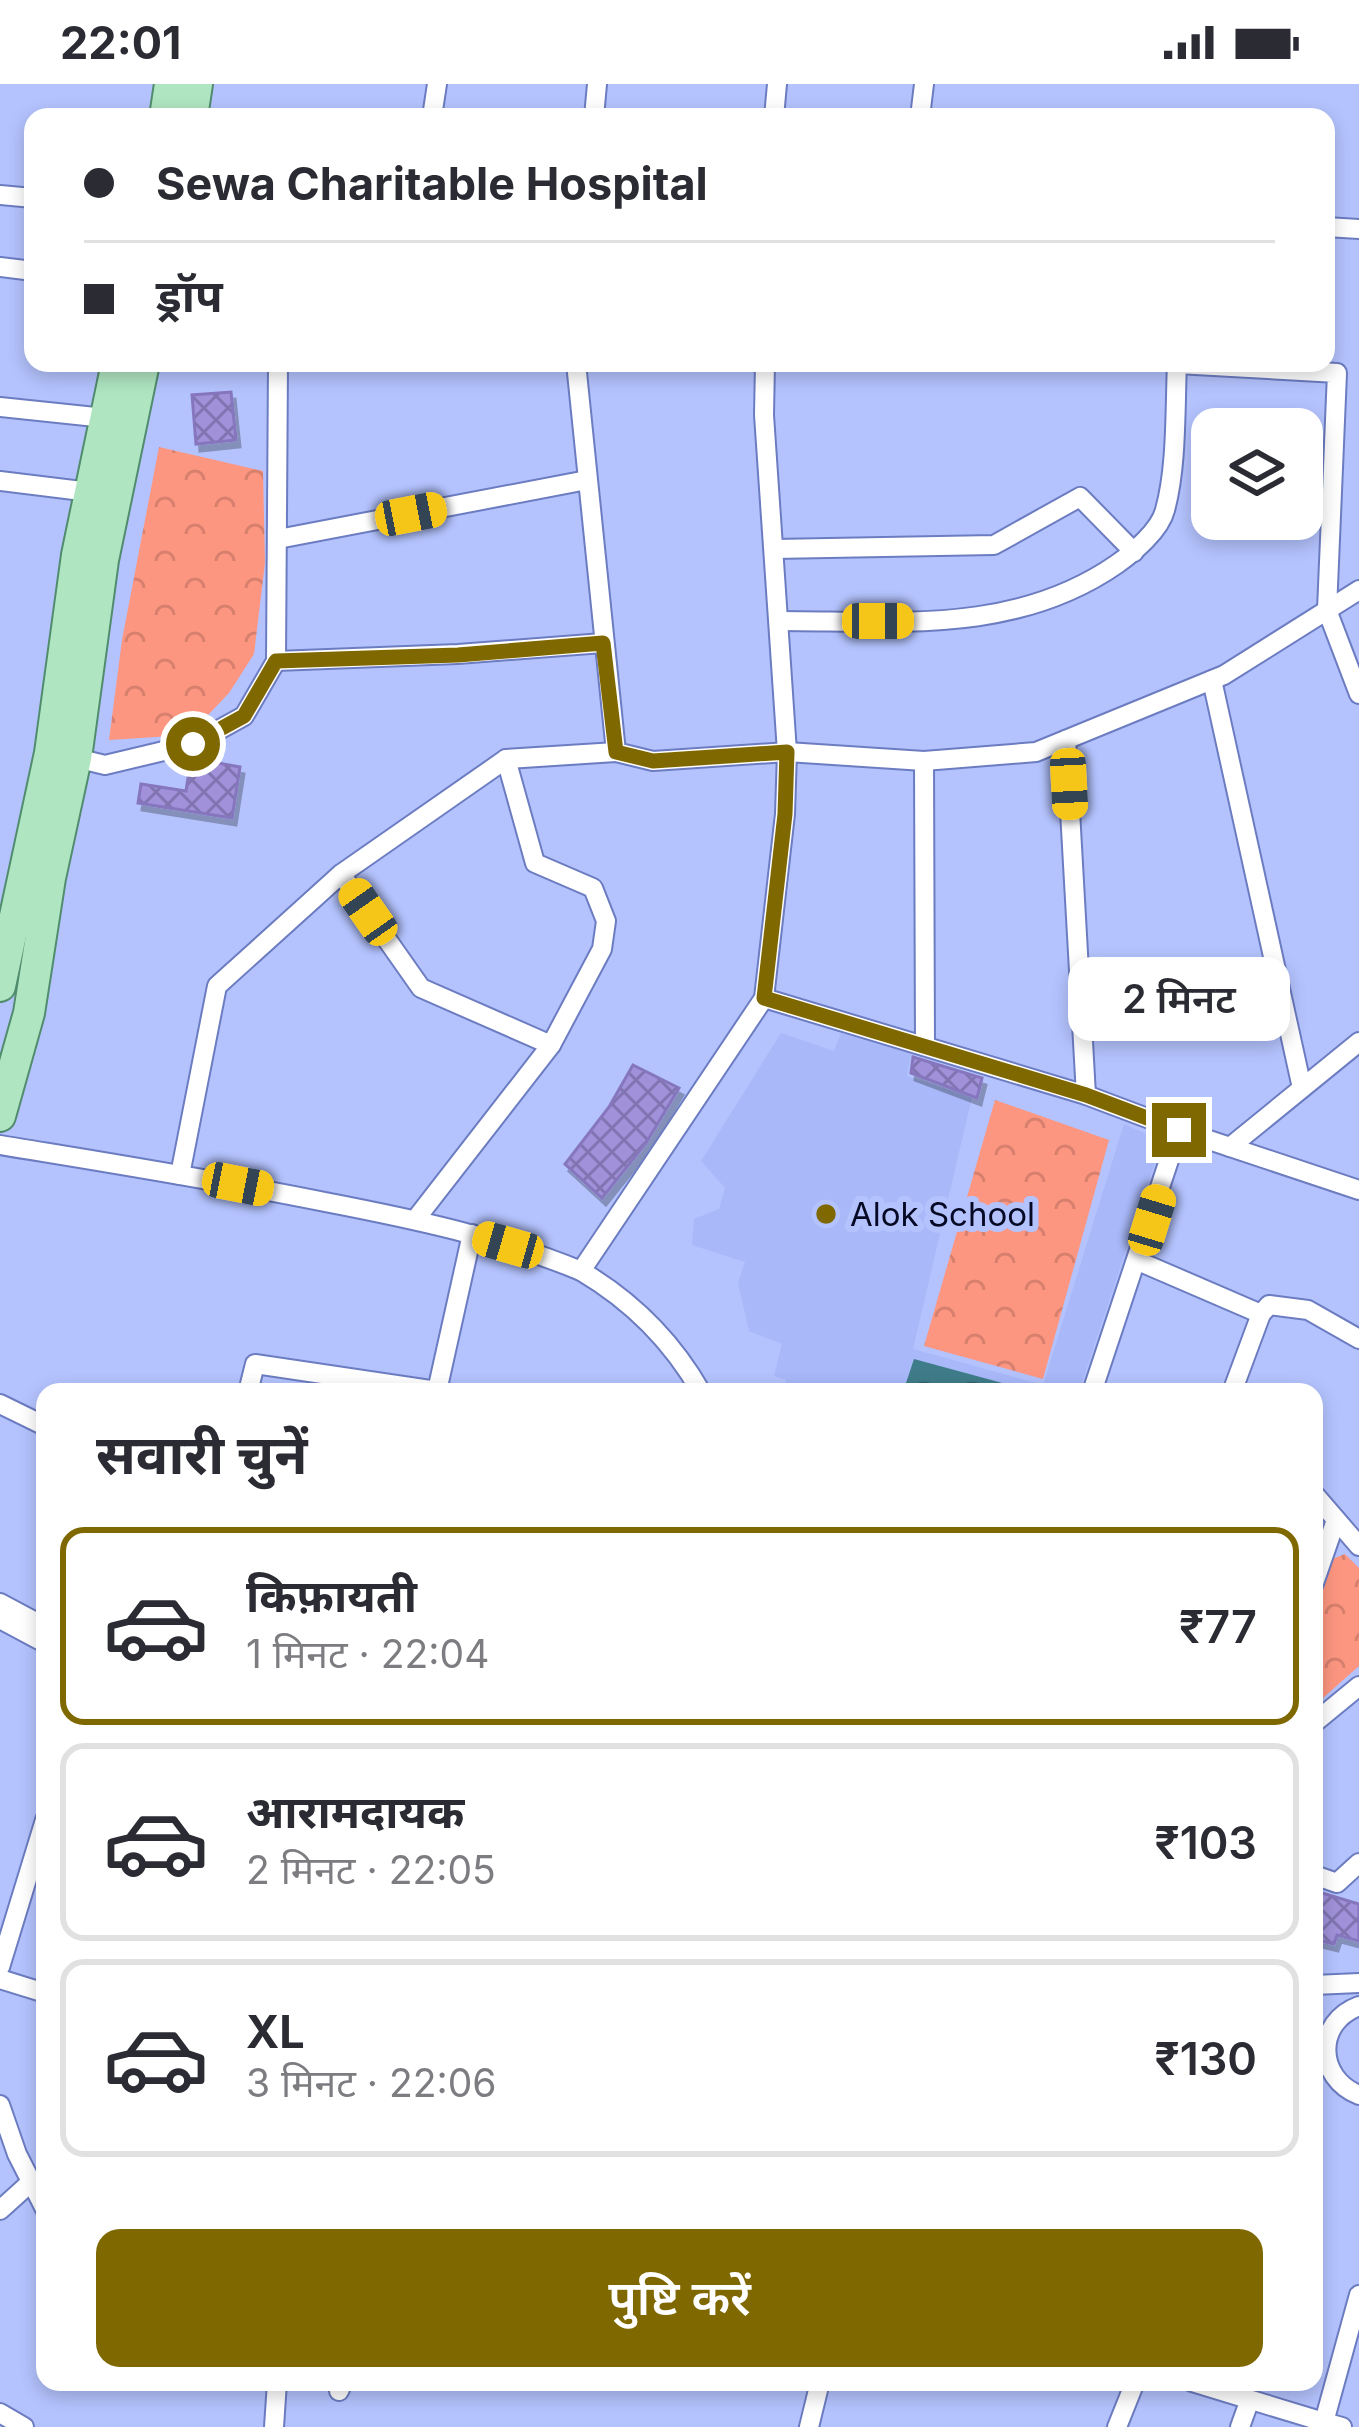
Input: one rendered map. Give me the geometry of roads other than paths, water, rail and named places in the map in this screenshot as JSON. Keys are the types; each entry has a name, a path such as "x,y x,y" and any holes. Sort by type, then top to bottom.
{"main road":[{"path":"0,986 50,753 77,555 115,372"},
{"path":"0,1116 28,1013 76,758 103,560 142,372"}],"street":[{"path":"76,758 106,765 193,744 244,716 276,661 278,372"},
{"path":"577,372 616,752"},
{"path":"581,1271 764,998 785,814 787,752 765,372"},
{"path":"779,621 968,621 1056,597 1099,576 1134,552 1165,514 1176,372"},
{"path":"1308,372 1337,374 1327,610 1359,694"},
{"path":"0,407 106,418"},
{"path":"278,539 587,480"},
{"path":"0,481 90,491"},
{"path":"774,549 994,545 1080,497 1134,552"},
{"path":"180,1175 217,986 341,874 506,759 616,752 653,761 787,752 924,761 1036,752 1212,680 1359,590"},
{"path":"276,661 458,655 603,643"},
{"path":"1212,680 1302,1088"},
{"path":"1066,740 1086,1095"},
{"path":"415,1220 551,1045 602,949 606,921 593,888 535,863 506,759"},
{"path":"924,761 925,1046"},
{"path":"341,874 422,988 551,1045"},
{"path":"764,998 1086,1095 1359,1190"},
{"path":"1230,1147 1359,1042"},
{"path":"1095,1383 1179,1130"},
{"path":"0,1145 415,1220 581,1271 638,1312 696,1383"},
{"path":"440,1383 472,1234"},
{"path":"1138,1261 1261,1314"},
{"path":"1235,1383 1261,1314 1269,1306 1308,1310 1359,1339"},
{"path":"250,1383 254,1364 383,1383"},
{"path":"0,1404 36,1422"},
{"path":"1323,1505 1359,1546"},
{"path":"1323,1557 1336,1520"},
{"path":"0,1603 36,1622"},
{"path":"0,1619 36,1637"},
{"path":"1323,1716 1359,1686"},
{"path":"0,1967 36,1862"},
{"path":"1336,1882 1359,1863"},
{"path":"1323,1878 1359,1891"},
{"path":"0,1978 36,1990"},
{"path":"1323,2063 1330,2030 1355,2007 1350,1984"},
{"path":"1323,2073 1359,2095"},
{"path":"0,2105 36,2193"},
{"path":"0,2210 30,2182"},
{"path":"1219,2391 1333,2425 1359,2295"},
{"path":"274,2427 276,2391"},
{"path":"809,2427 818,2391"},
{"path":"1117,2427 1131,2391"},
{"path":"1240,2427 1249,2402"},
{"path":"0,2413 25,2427"}],"water":[{"path":"914,1359 1002,1383 906,1383"}],"place":[{"name":"Alok School","path":"826,1214"}]}
